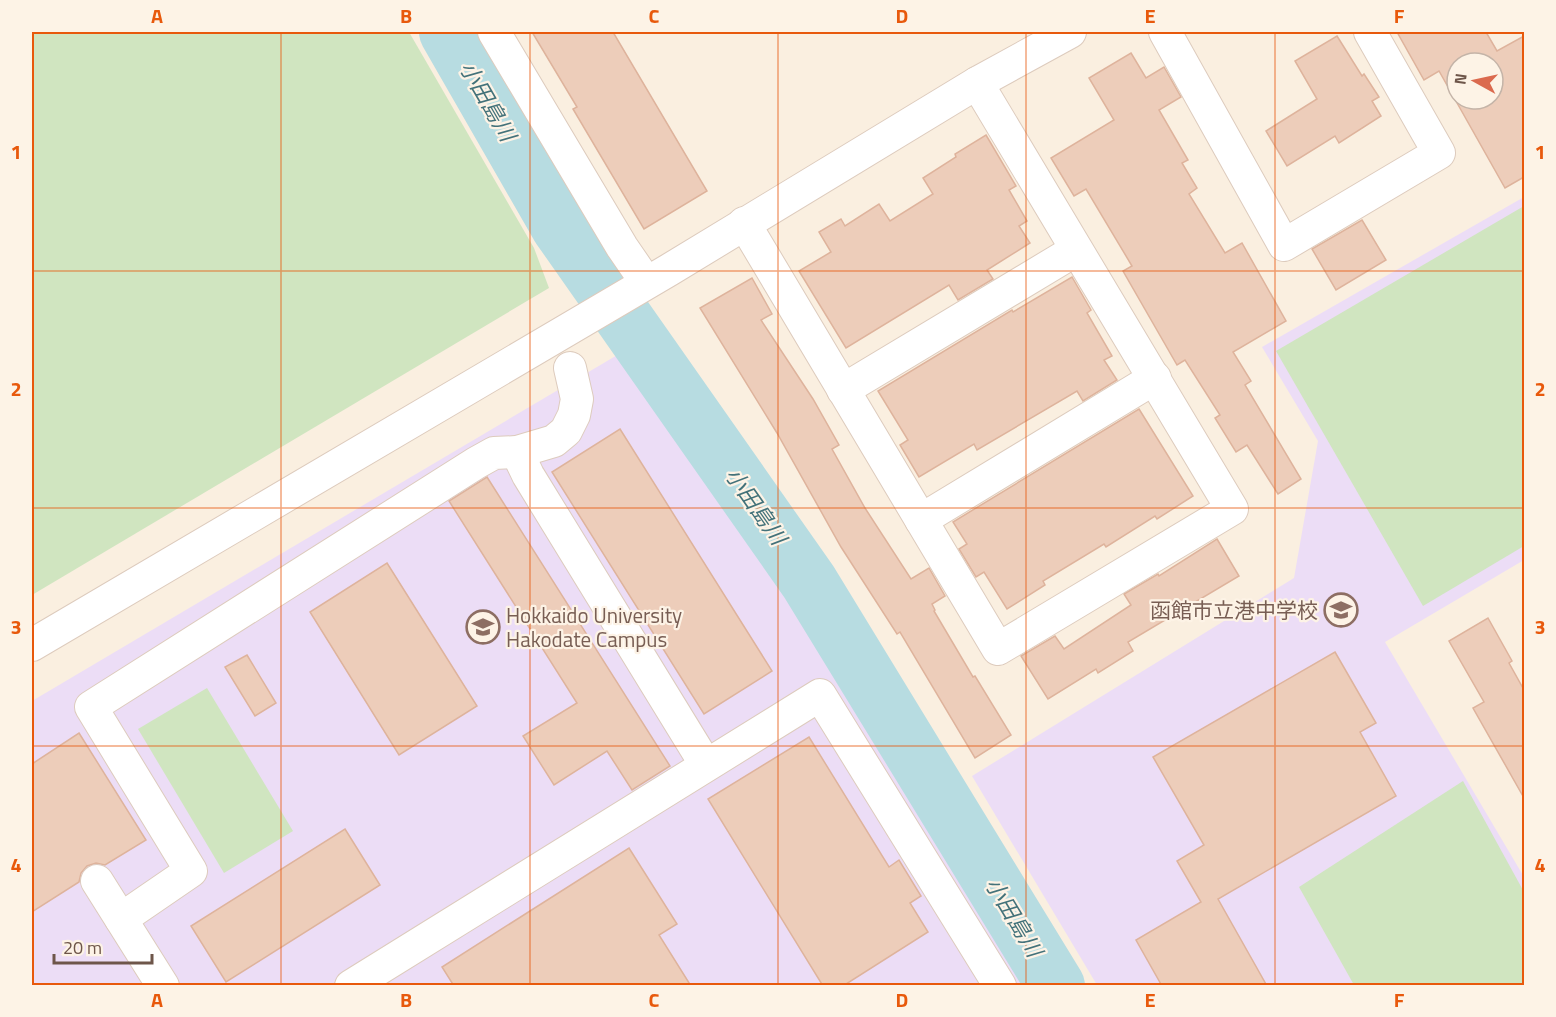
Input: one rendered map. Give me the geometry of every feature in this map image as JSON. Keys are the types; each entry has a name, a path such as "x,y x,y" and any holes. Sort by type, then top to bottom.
{"street":[{"path":"494,32 622,247 646,282"},
{"path":"32,645 646,282 977,83 1070,32"},
{"path":"1165,32 1284,245 1439,153 1370,32"},
{"path":"744,223 998,649 1232,509 977,83"},
{"path":"843,390 1076,249"},
{"path":"121,919 191,871 91,707 476,463 494,453 518,452 554,441 566,431 574,415 577,399 570,368"},
{"path":"921,520 1155,378"},
{"path":"518,452 528,475 706,765"},
{"path":"351,986 820,695 1000,986"},
{"path":"97,881 163,986"}],"shaded area":[{"name":"函館市立港中学校","path":"1524,197 1524,560 1385,642 1524,877 1524,985 1097,985 972,776 1294,578 1318,441 1262,347"},
{"name":"Hokkaido University Hakodate Campus","path":"619,354 764,553 1028,985 32,985 32,701"}],"green space":[{"path":"32,32 409,32 534,248 549,288 32,595"},
{"path":"1524,206 1524,546 1423,606 1276,351"},
{"path":"207,688 293,831 224,873 138,729"},
{"path":"1463,781 1524,892 1524,985 1354,985 1299,887"}],"building":[{"path":"532,32 613,32 707,191 644,229 573,109 577,107"},
{"path":"1397,32 1486,32 1497,51 1445,51 1445,82 1439,71 1424,80"},
{"path":"1337,36 1362,76 1364,74 1379,97 1372,101 1381,116 1339,143 1335,136 1287,166 1266,131 1317,99 1295,61"},
{"path":"1524,36 1524,177 1505,188 1462,111 1505,111 1505,51 1497,51"},
{"path":"1131,53 1146,78 1164,67 1181,97 1159,110 1188,160 1182,163 1197,188 1189,194 1225,253 1242,243 1286,321 1233,352 1251,381 1245,385 1301,479 1278,494 1247,445 1236,452 1215,418 1220,415 1185,360 1177,365 1123,271 1132,266 1086,189 1074,196 1051,158 1114,120 1089,78"},
{"path":"986,135 1016,186 1009,190 1027,221 1019,226 1030,243 987,270 993,279 958,300 949,285 846,348 799,271 831,252 819,232 841,219 845,226 879,204 890,221 933,194 923,178"},
{"path":"1362,220 1386,260 1336,290 1312,249"},
{"path":"1072,277 1091,310 1087,313 1112,356 1104,360 1117,380 1083,401 1077,391 977,450 974,444 919,477 900,445 908,440 878,391 1012,310 1013,312"},
{"path":"752,278 772,314 761,320 813,399 839,445 832,449 865,508 911,579 929,568 945,596 932,604 934,611 1011,735 975,758 900,632 897,634 841,547 777,433 700,308"},
{"path":"1139,409 1193,496 1157,519 1155,516 1106,547 1104,544 1043,581 1045,585 1007,609 984,572 976,577 959,549 967,544 953,522"},
{"path":"620,429 772,671 704,714 552,472"},
{"path":"487,477 670,766 632,790 607,751 554,785 523,736 577,703 449,501"},
{"path":"1217,539 1239,576 1128,642 1133,651 1098,673 1096,669 1048,699 1021,656 1055,636 1064,649 1131,605 1124,594 1158,574 1159,576"},
{"path":"387,563 477,706 399,755 310,612"},
{"path":"1488,618 1512,661 1509,663 1524,690 1524,798 1473,708 1484,702 1449,641"},
{"path":"1335,652 1376,723 1360,732 1396,796 1218,899 1267,986 1162,986 1136,940 1201,902 1177,861 1204,845 1153,757"},
{"path":"247,655 276,703 255,716 225,667"},
{"path":"79,733 146,840 105,865 96,863 87,866 81,873 79,882 32,912 32,764"},
{"path":"809,737 889,867 899,860 921,896 910,903 928,932 843,986 823,986 708,799"},
{"path":"345,829 380,885 226,982 191,926"},
{"path":"629,848 677,924 659,935 691,986 454,986 442,967"}],"waterway":[{"name":"小田島川","path":"448,32 560,227 809,582 1056,986"}],"place":[{"name":"函館市立港中学校","path":"1341,610"},
{"name":"Hokkaido University Hakodate Campus","path":"483,627"}]}
